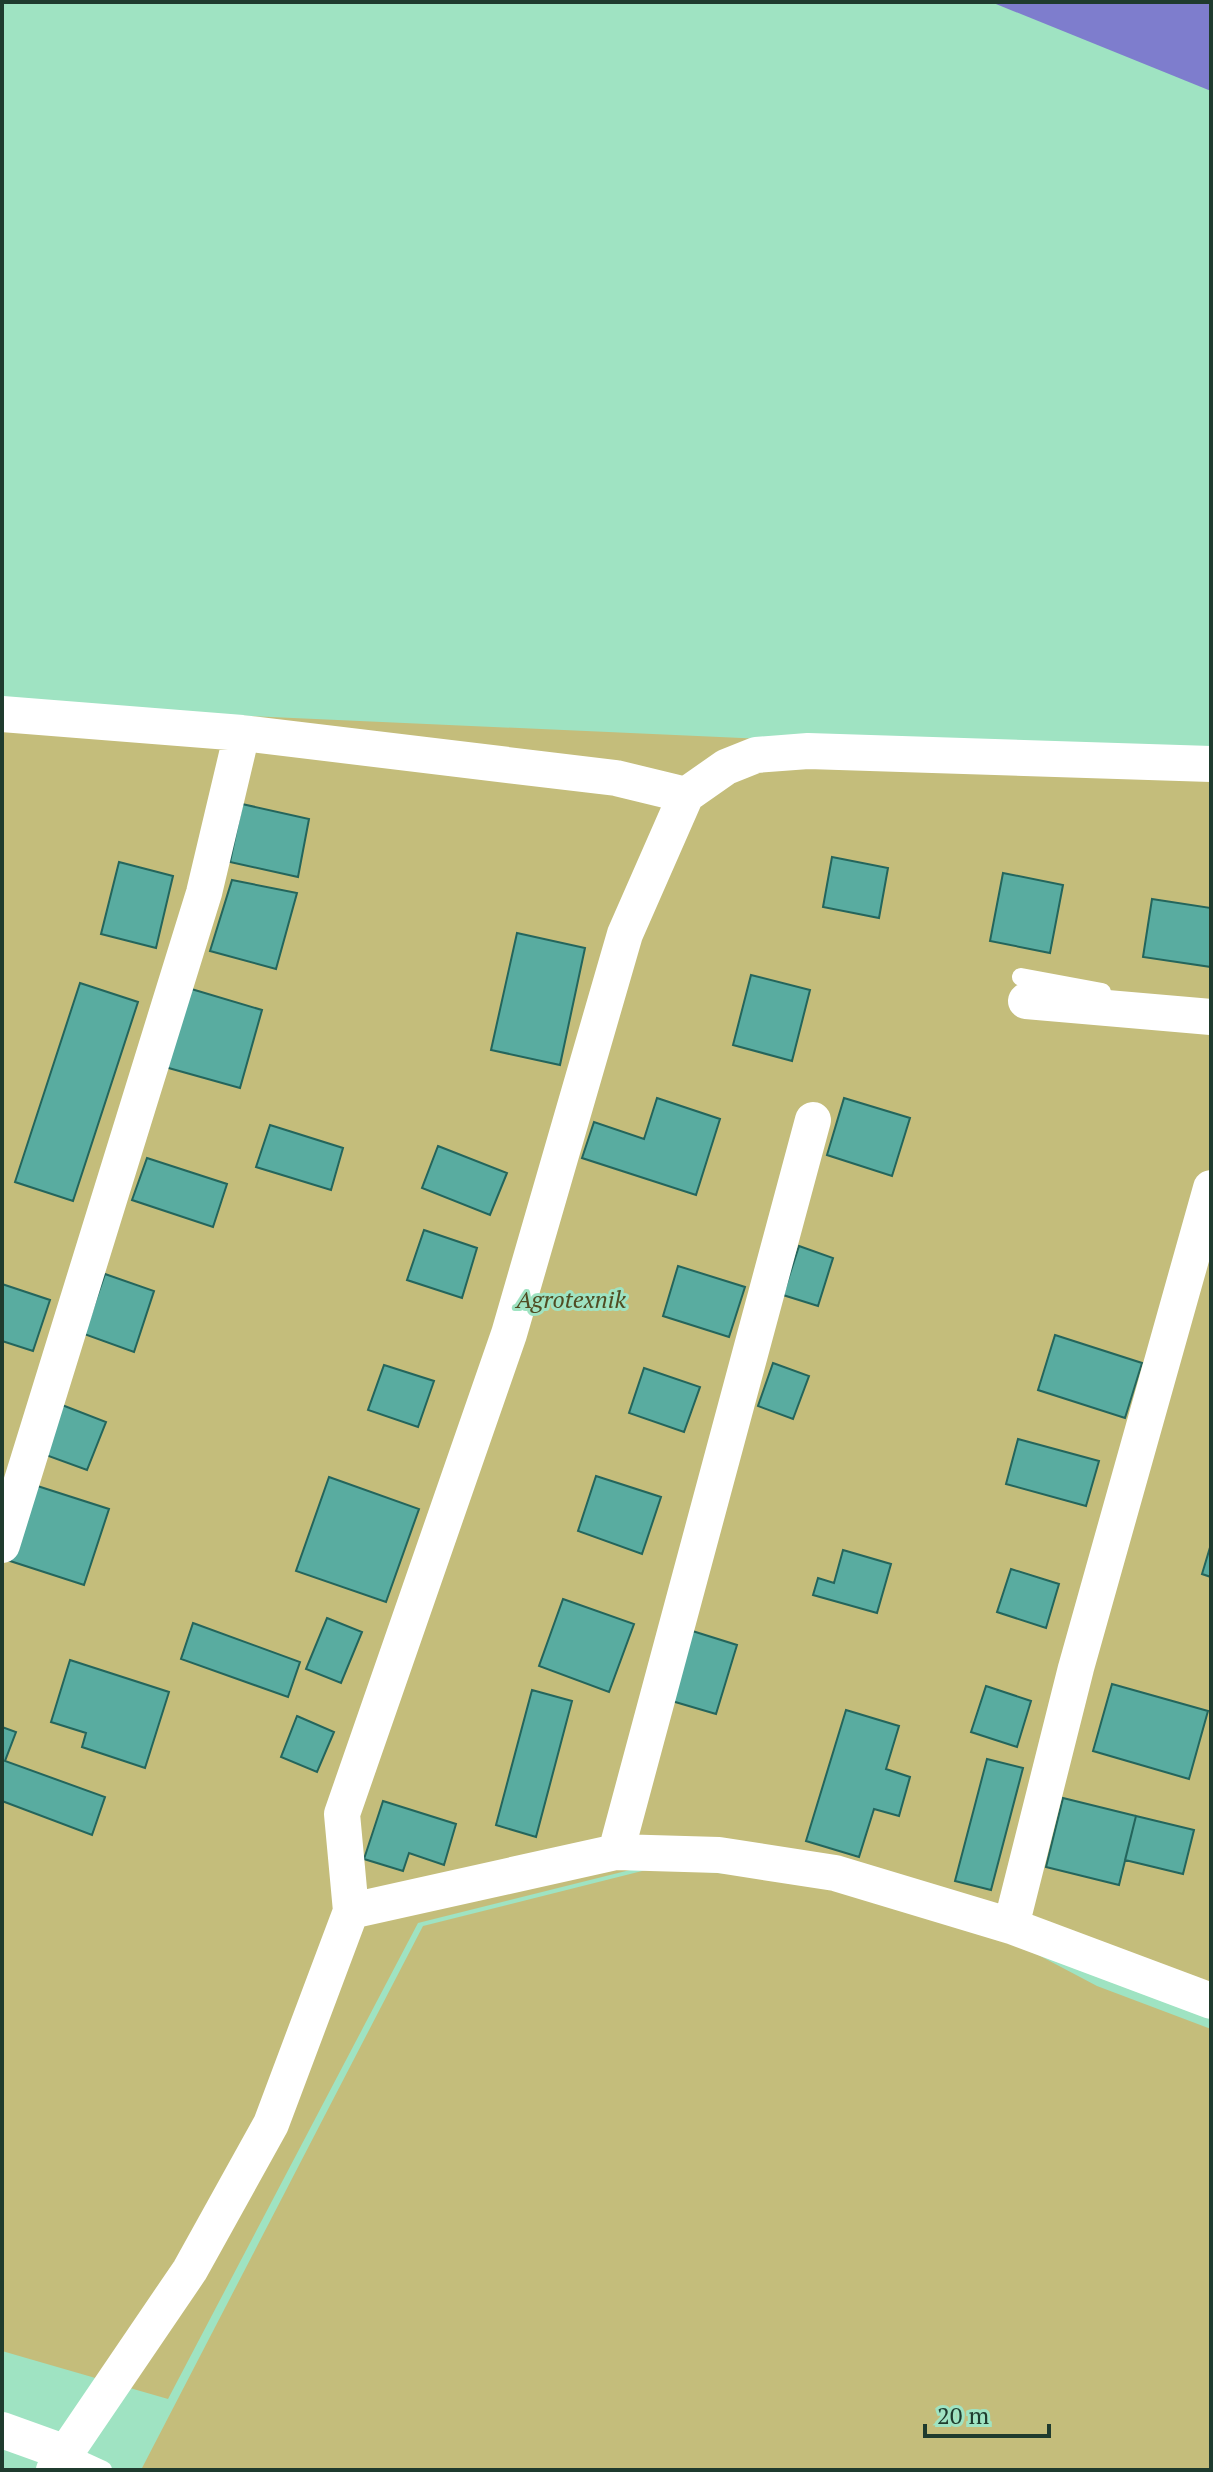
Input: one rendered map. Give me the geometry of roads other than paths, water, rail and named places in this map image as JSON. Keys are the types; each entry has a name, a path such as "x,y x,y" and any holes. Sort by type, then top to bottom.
{"street":[{"path":"2,714 242,733 616,778 686,795"},
{"path":"2,1545 204,893 242,733"},
{"path":"2,2430 60,2462 190,2270 271,2124 351,1911 342,1814 509,1334 625,934 686,795 726,767 756,755 808,751 1211,764"},
{"path":"1023,989 1211,1015"},
{"path":"616,1852 813,1120"},
{"path":"1011,1926 1076,1668 1211,1188"},
{"path":"351,1911 616,1852 719,1855 835,1873 1011,1926 1211,2001"}],"lane":[{"path":"60,2462 103,2470"}],"park label":[{"name":"Agrotexnik","path":"571,1300"}]}
